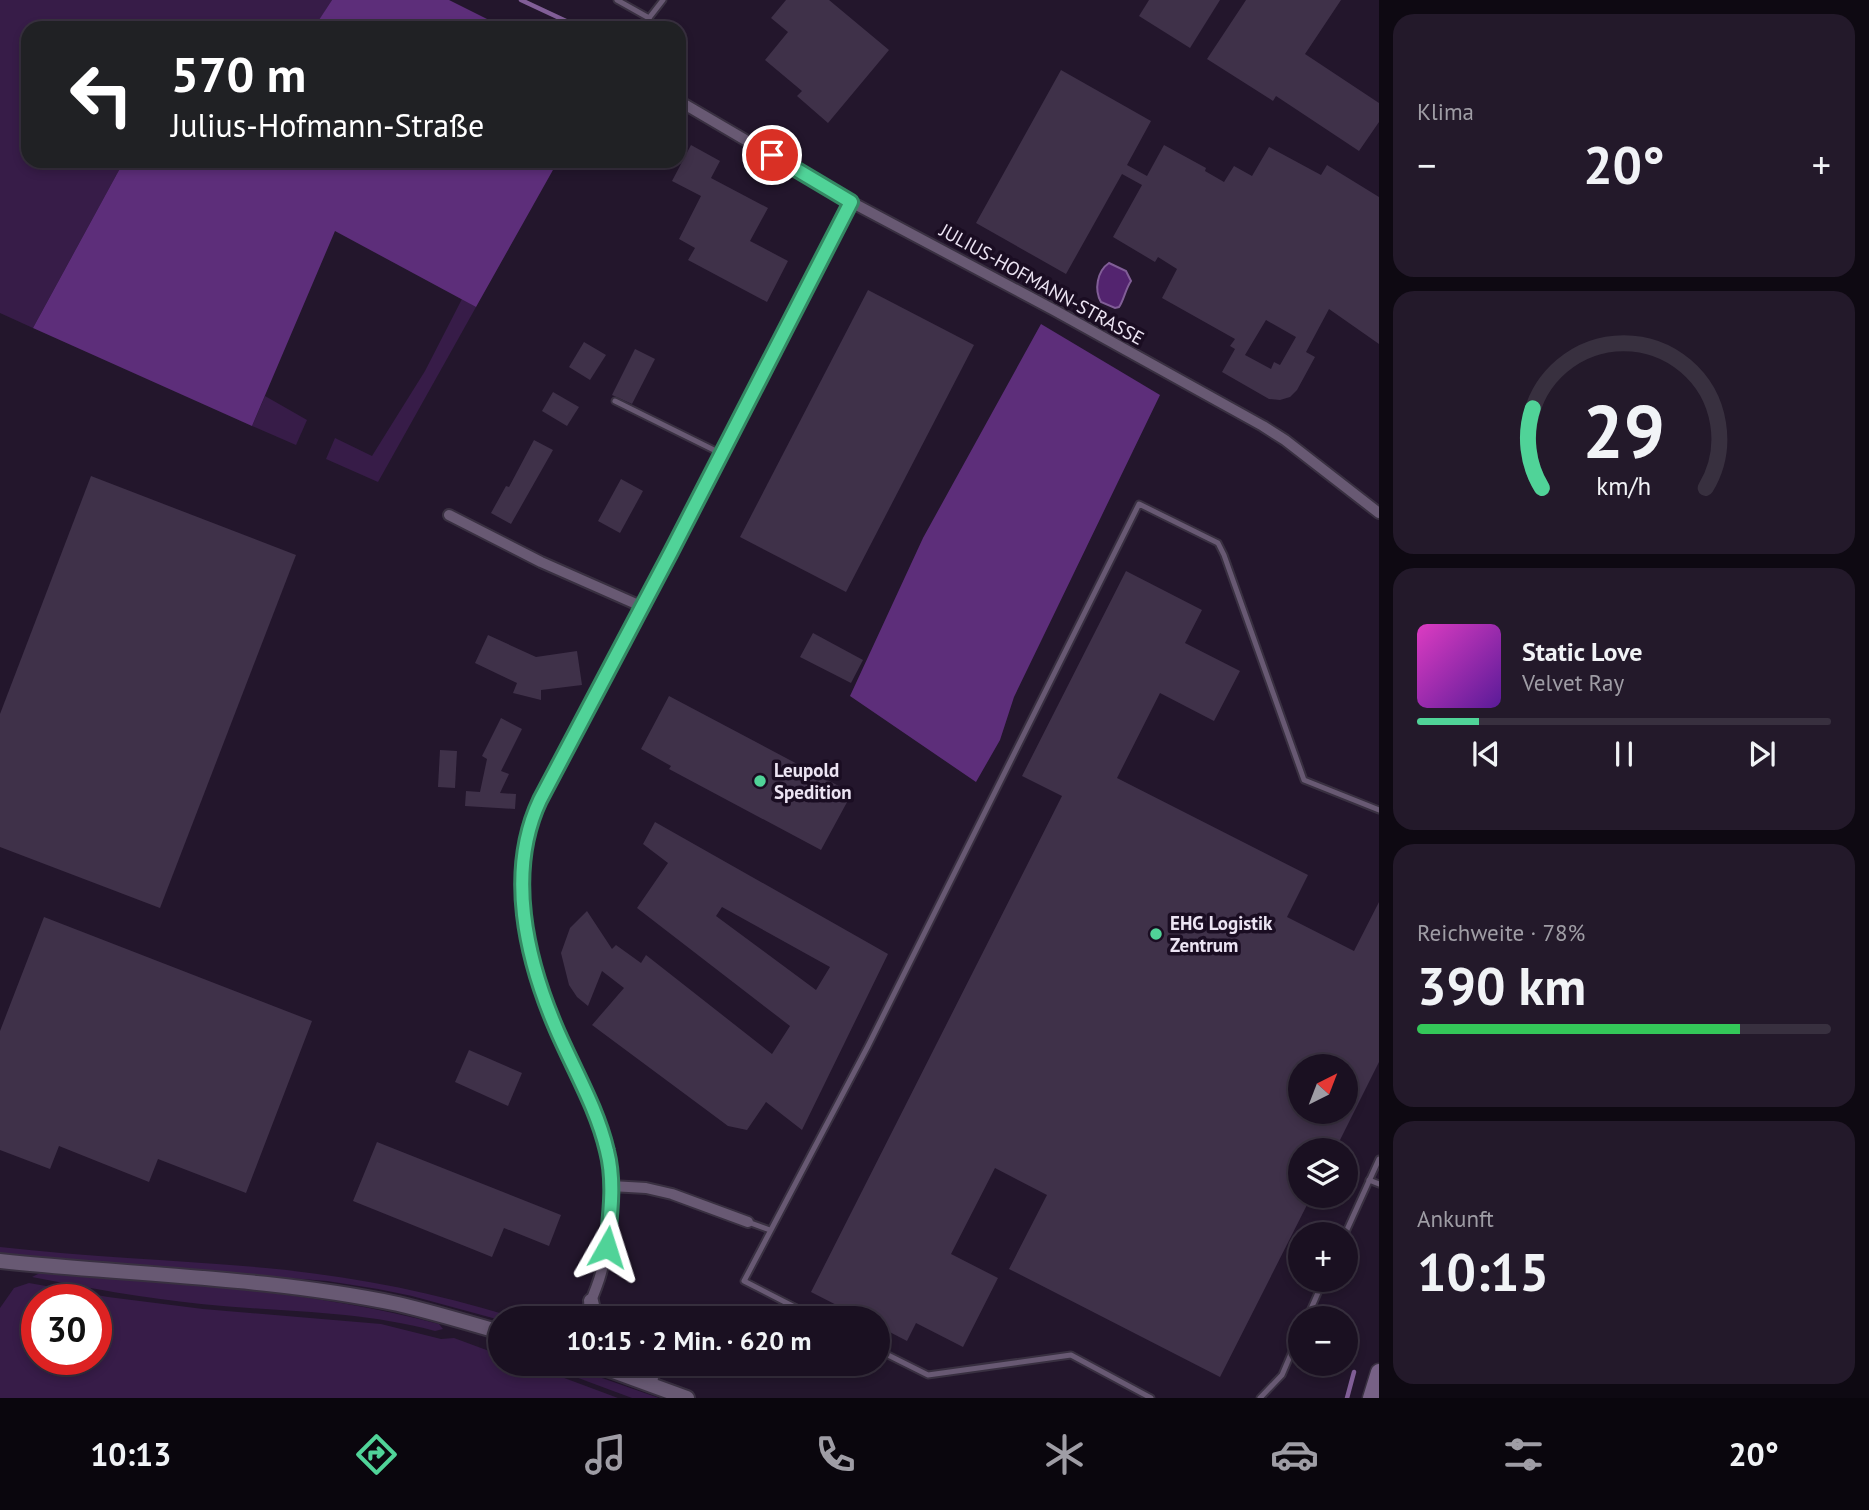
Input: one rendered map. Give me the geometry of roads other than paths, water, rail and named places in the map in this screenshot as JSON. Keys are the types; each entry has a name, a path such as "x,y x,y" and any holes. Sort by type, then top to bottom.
{"main road":[{"path":"1371,1398 1379,1372"}],"street":[{"name":"JULIUS-HOFMANN-STRASSE","path":"686,106 851,202 1263,426 1379,513"},
{"path":"589,1306 601,1274 607,1247 611,1209 608,1153 539,981 525,924 523,878 528,832 534,813 851,202"},
{"path":"449,515 541,562 643,607"},
{"path":"611,1186 646,1188 672,1194 748,1222"},
{"path":"0,1261 287,1287 364,1298 488,1329"},
{"path":"591,1301 592,1306"},
{"path":"626,1376 681,1396"},
{"path":"648,1376 681,1396"}],"lane":[{"path":"617,0 649,18"},
{"path":"647,21 663,0"},
{"path":"615,401 722,454"},
{"path":"793,1306 744,1281 868,1046 1139,504 1218,543 1304,780 1379,810"},
{"path":"1350,1222 1379,1159"},
{"path":"1368,1180 1379,1184"},
{"path":"748,1222 771,1230"},
{"path":"890,1356 928,1375 1071,1355 1151,1398"},
{"path":"1260,1398 1282,1375 1288,1361"}],"waterway":[{"path":"521,0 566,21"},
{"path":"1347,1398 1353,1376"}],"place":[{"name":"Leupold Spedition","path":"760,781"},
{"name":"EHG Logistik Zentrum","path":"1156,934"}]}
